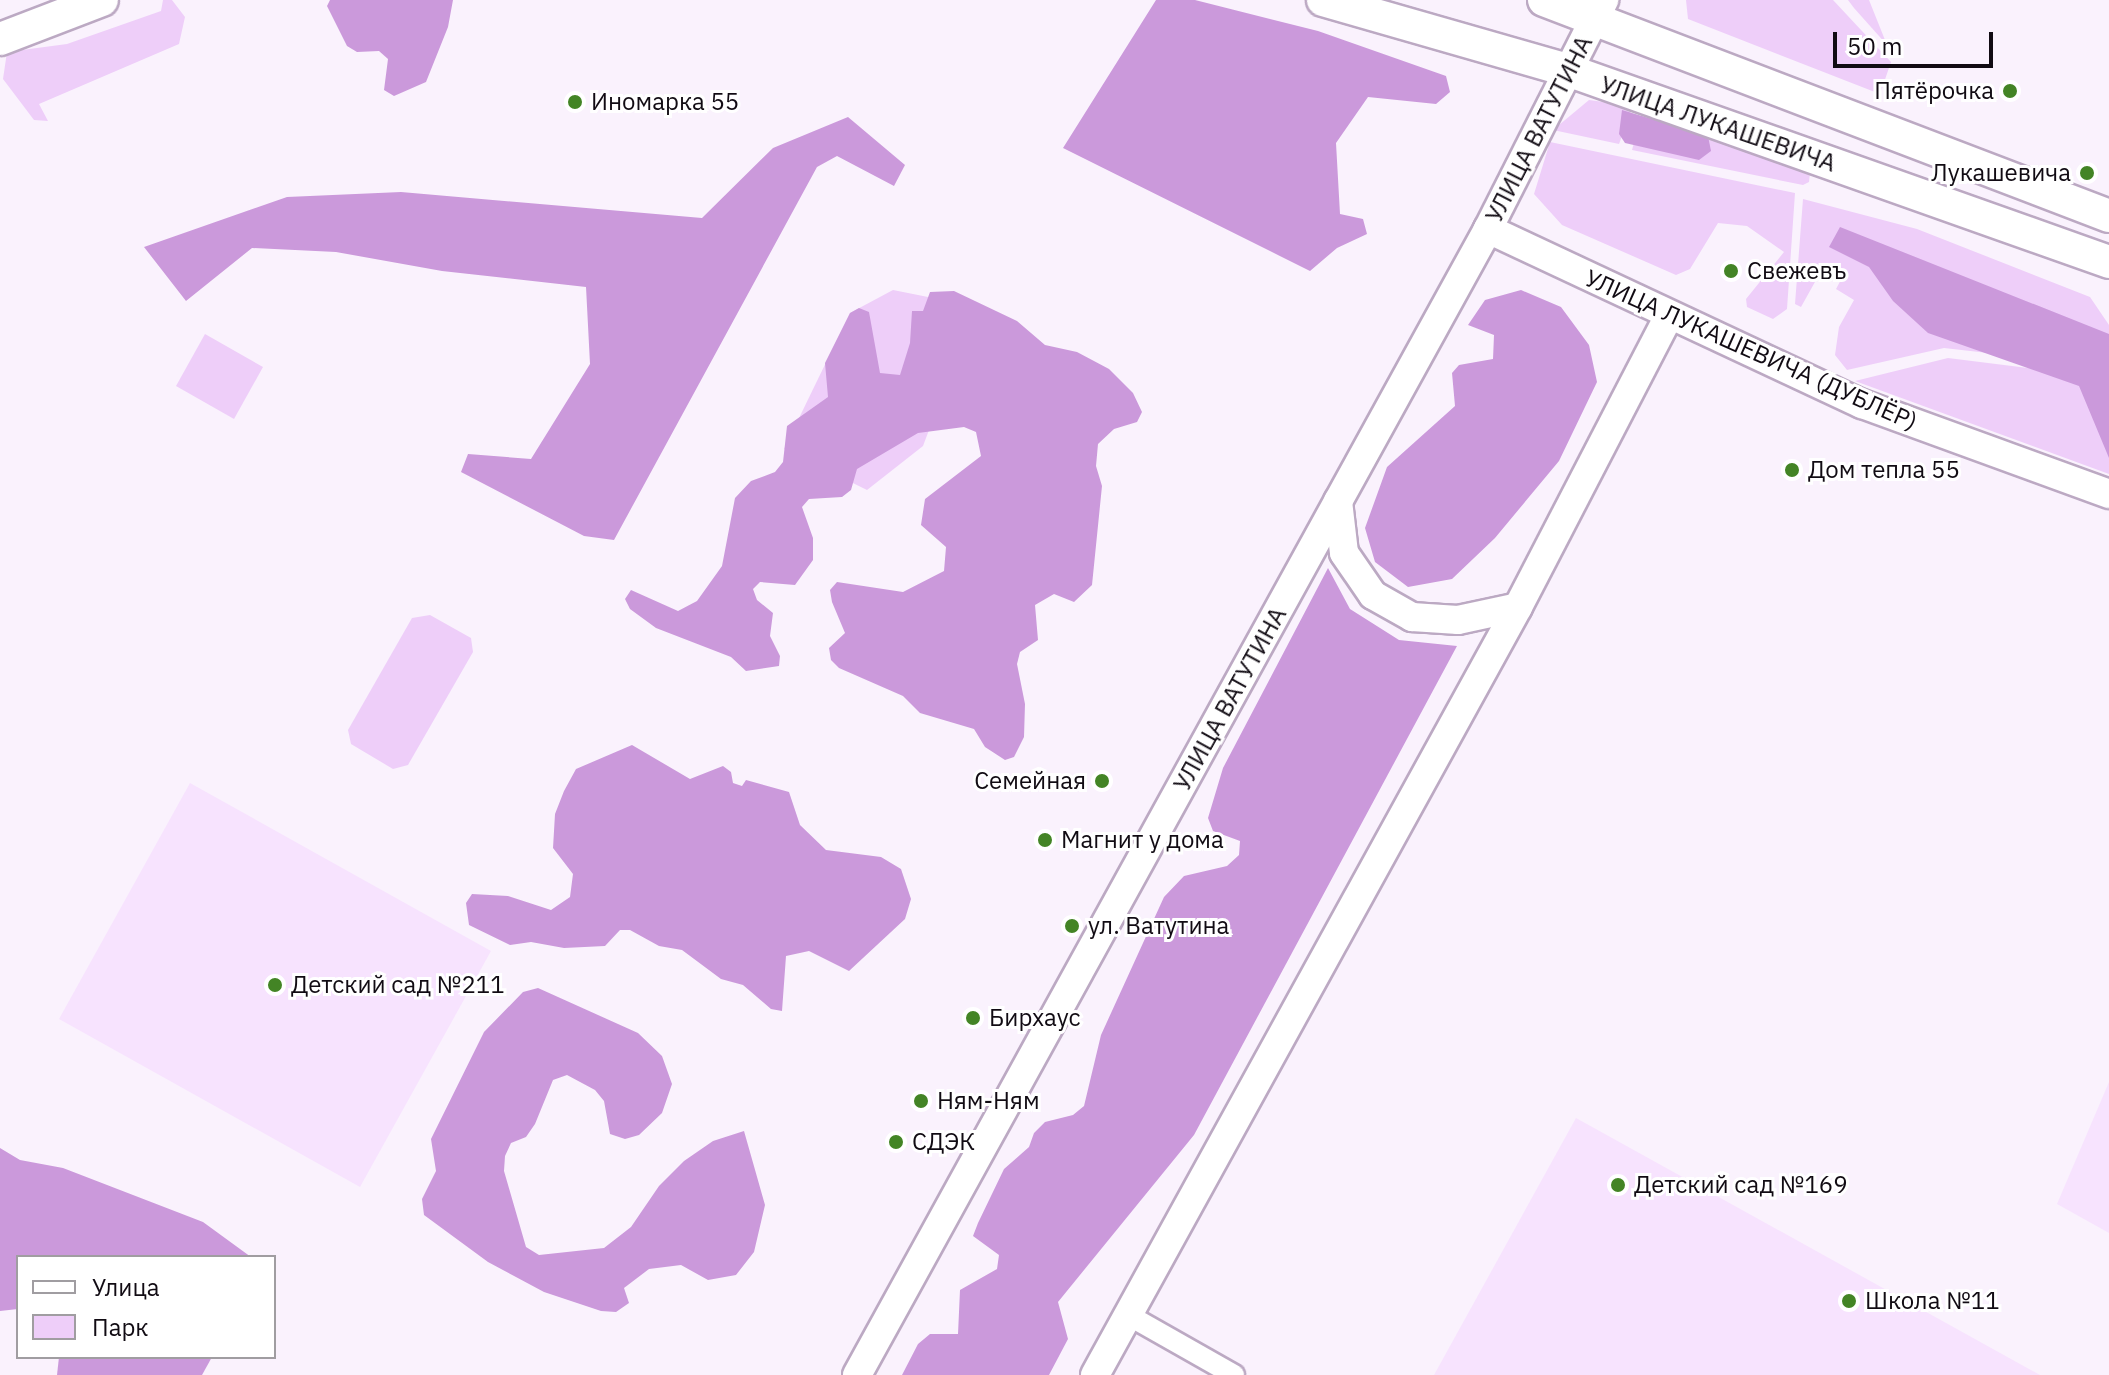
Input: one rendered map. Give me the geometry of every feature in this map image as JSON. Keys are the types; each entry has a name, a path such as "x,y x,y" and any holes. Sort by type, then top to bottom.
{"main road":[{"path":"0,39 102,0"},
{"name":"УЛИЦА ЛУКАШЕВИЧА","path":"1323,0 1570,71 2109,262"},
{"path":"1544,0 1600,10 2109,216"},
{"name":"УЛИЦА ВАТУТИНА","path":"857,1375 1488,229 1600,10"},
{"name":"УЛИЦА ЛУКАШЕВИЧА (ДУБЛЁР)","path":"1488,229 1668,318 1862,404 2109,494"},
{"path":"1095,1375 1518,607 1668,318"},
{"path":"1338,501 1344,553 1373,595 1412,617 1458,620 1518,607"}],"street":[{"path":"1128,1315 1234,1375"}],"shaded area":[{"path":"330,0 453,0 448,27 426,82 394,96 384,90 388,59 379,51 357,52 347,46 327,6"},
{"path":"1156,0 1195,0 1318,31 1446,76 1450,92 1436,104 1368,97 1336,143 1340,214 1363,219 1367,234 1337,248 1310,271 1063,148"},
{"path":"1622,110 1708,136 1711,151 1699,160 1625,143 1619,134"},
{"path":"848,117 905,165 894,186 837,156 817,167 614,540 584,536 461,472 468,454 531,459 590,364 586,287 442,271 336,252 252,248 186,301 144,247 287,197 401,192 702,218 773,148"},
{"path":"1840,227 2109,334 2109,458 2079,386 1928,333 1893,301 1869,267 1829,247"},
{"path":"1521,290 1561,307 1589,345 1597,382 1559,461 1495,538 1452,579 1408,587 1375,562 1365,528 1387,467 1455,406 1452,373 1459,365 1493,359 1494,335 1468,325 1485,300"},
{"path":"954,291 1017,321 1045,345 1077,352 1109,369 1133,393 1142,412 1137,422 1114,429 1098,444 1096,466 1102,486 1092,585 1074,602 1054,594 1035,605 1038,640 1020,652 1017,664 1025,704 1024,737 1014,757 1005,760 985,747 974,729 920,713 903,696 839,668 831,660 829,648 845,633 830,590 837,582 903,592 944,571 946,547 921,525 925,499 981,456 976,432 964,427 918,433 857,469 851,490 842,497 809,499 802,507 813,538 813,560 795,585 760,582 753,589 757,600 773,613 770,636 780,656 779,666 746,671 731,657 656,628 630,609 625,599 631,590 678,611 697,601 722,566 735,498 751,481 775,472 783,462 787,426 828,397 825,363 850,313 859,308 869,312 880,373 900,375 910,343 912,311 923,311 930,292"},
{"path":"1328,568 1350,609 1399,640 1457,646 1194,1135 1058,1302 1068,1339 1049,1375 902,1375 918,1344 930,1334 958,1334 960,1290 997,1269 999,1255 973,1236 978,1223 1004,1169 1029,1147 1034,1133 1045,1122 1073,1115 1084,1106 1101,1035 1164,897 1184,876 1227,866 1239,855 1240,841 1213,831 1208,818 1223,768"},
{"path":"632,745 690,779 723,766 731,772 733,783 742,786 746,780 789,792 800,825 826,850 881,857 901,869 911,899 905,919 849,971 809,951 786,956 782,1011 771,1009 743,985 721,979 682,950 659,946 630,930 620,930 605,946 564,948 531,942 510,945 469,925 466,903 472,894 508,896 551,910 570,897 573,874 553,848 555,814 564,791 576,769"},
{"name":"Детский сад №211","path":"190,783 491,951 360,1187 59,1019"},
{"path":"538,988 638,1033 662,1056 672,1084 662,1113 639,1135 625,1139 610,1134 604,1101 595,1090 567,1075 553,1080 535,1124 526,1137 511,1143 505,1156 504,1171 526,1247 539,1255 604,1248 631,1227 659,1186 684,1161 713,1141 744,1131 765,1205 754,1252 736,1275 708,1280 681,1265 649,1269 624,1288 629,1303 616,1312 601,1311 544,1292 488,1262 424,1215 422,1199 436,1171 431,1139 484,1032 523,992"},
{"path":"2109,1082 2109,1233 2057,1204"},
{"name":"Детский сад №169","path":"1576,1118 1818,1252 2040,1375 1434,1375"},
{"path":"0,1148 20,1160 63,1168 203,1222 248,1255 16,1255 16,1309 0,1311"},
{"path":"59,1359 211,1359 202,1375 57,1375"}],"green space":[{"path":"163,0 172,0 185,17 179,44 39,104 48,121 34,120 3,79 7,52 67,44 161,11"},
{"path":"1686,0 1833,0 1891,62 1880,94 1688,19"},
{"path":"1848,0 1869,0 1887,45 1854,8"},
{"path":"1589,100 1633,106 1619,144 1553,130"},
{"path":"1643,110 1810,172 1809,182 1803,185 1632,150"},
{"path":"1550,142 1795,193 1787,309 1773,319 1747,307 1746,299 1784,252 1747,226 1718,223 1690,269 1676,275 1562,225 1534,194"},
{"path":"1803,199 1917,229 2090,297 2109,325 2109,346 2050,360 1944,348 1847,370 1835,355 1839,327 1854,300 1836,289 1844,274 1825,264 1801,307 1795,304"},
{"path":"893,290 928,297 962,342 923,446 867,490 784,449 850,313"},
{"path":"205,334 263,367 234,419 176,386"},
{"path":"2109,357 2109,474 1855,381 1948,358 2052,371"},
{"path":"430,615 471,638 473,652 408,765 393,769 351,744 348,730 412,618"}],"place":[{"name":"Пятёрочка","path":"2010,91"},
{"name":"Иномарка 55","path":"575,102"},
{"name":"Лукашевича","path":"2087,173"},
{"name":"Свежевъ","path":"1731,271"},
{"name":"Дом тепла 55","path":"1792,470"},
{"name":"Семейная","path":"1102,781"},
{"name":"Магнит у дома","path":"1045,840"},
{"name":"ул. Ватутина","path":"1072,926"},
{"name":"Детский сад №211","path":"275,985"},
{"name":"Бирхаус","path":"973,1018"},
{"name":"Ням-Ням","path":"921,1101"},
{"name":"СДЭК","path":"896,1142"},
{"name":"Детский сад №169","path":"1618,1185"},
{"name":"Школа №11","path":"1849,1301"}]}
